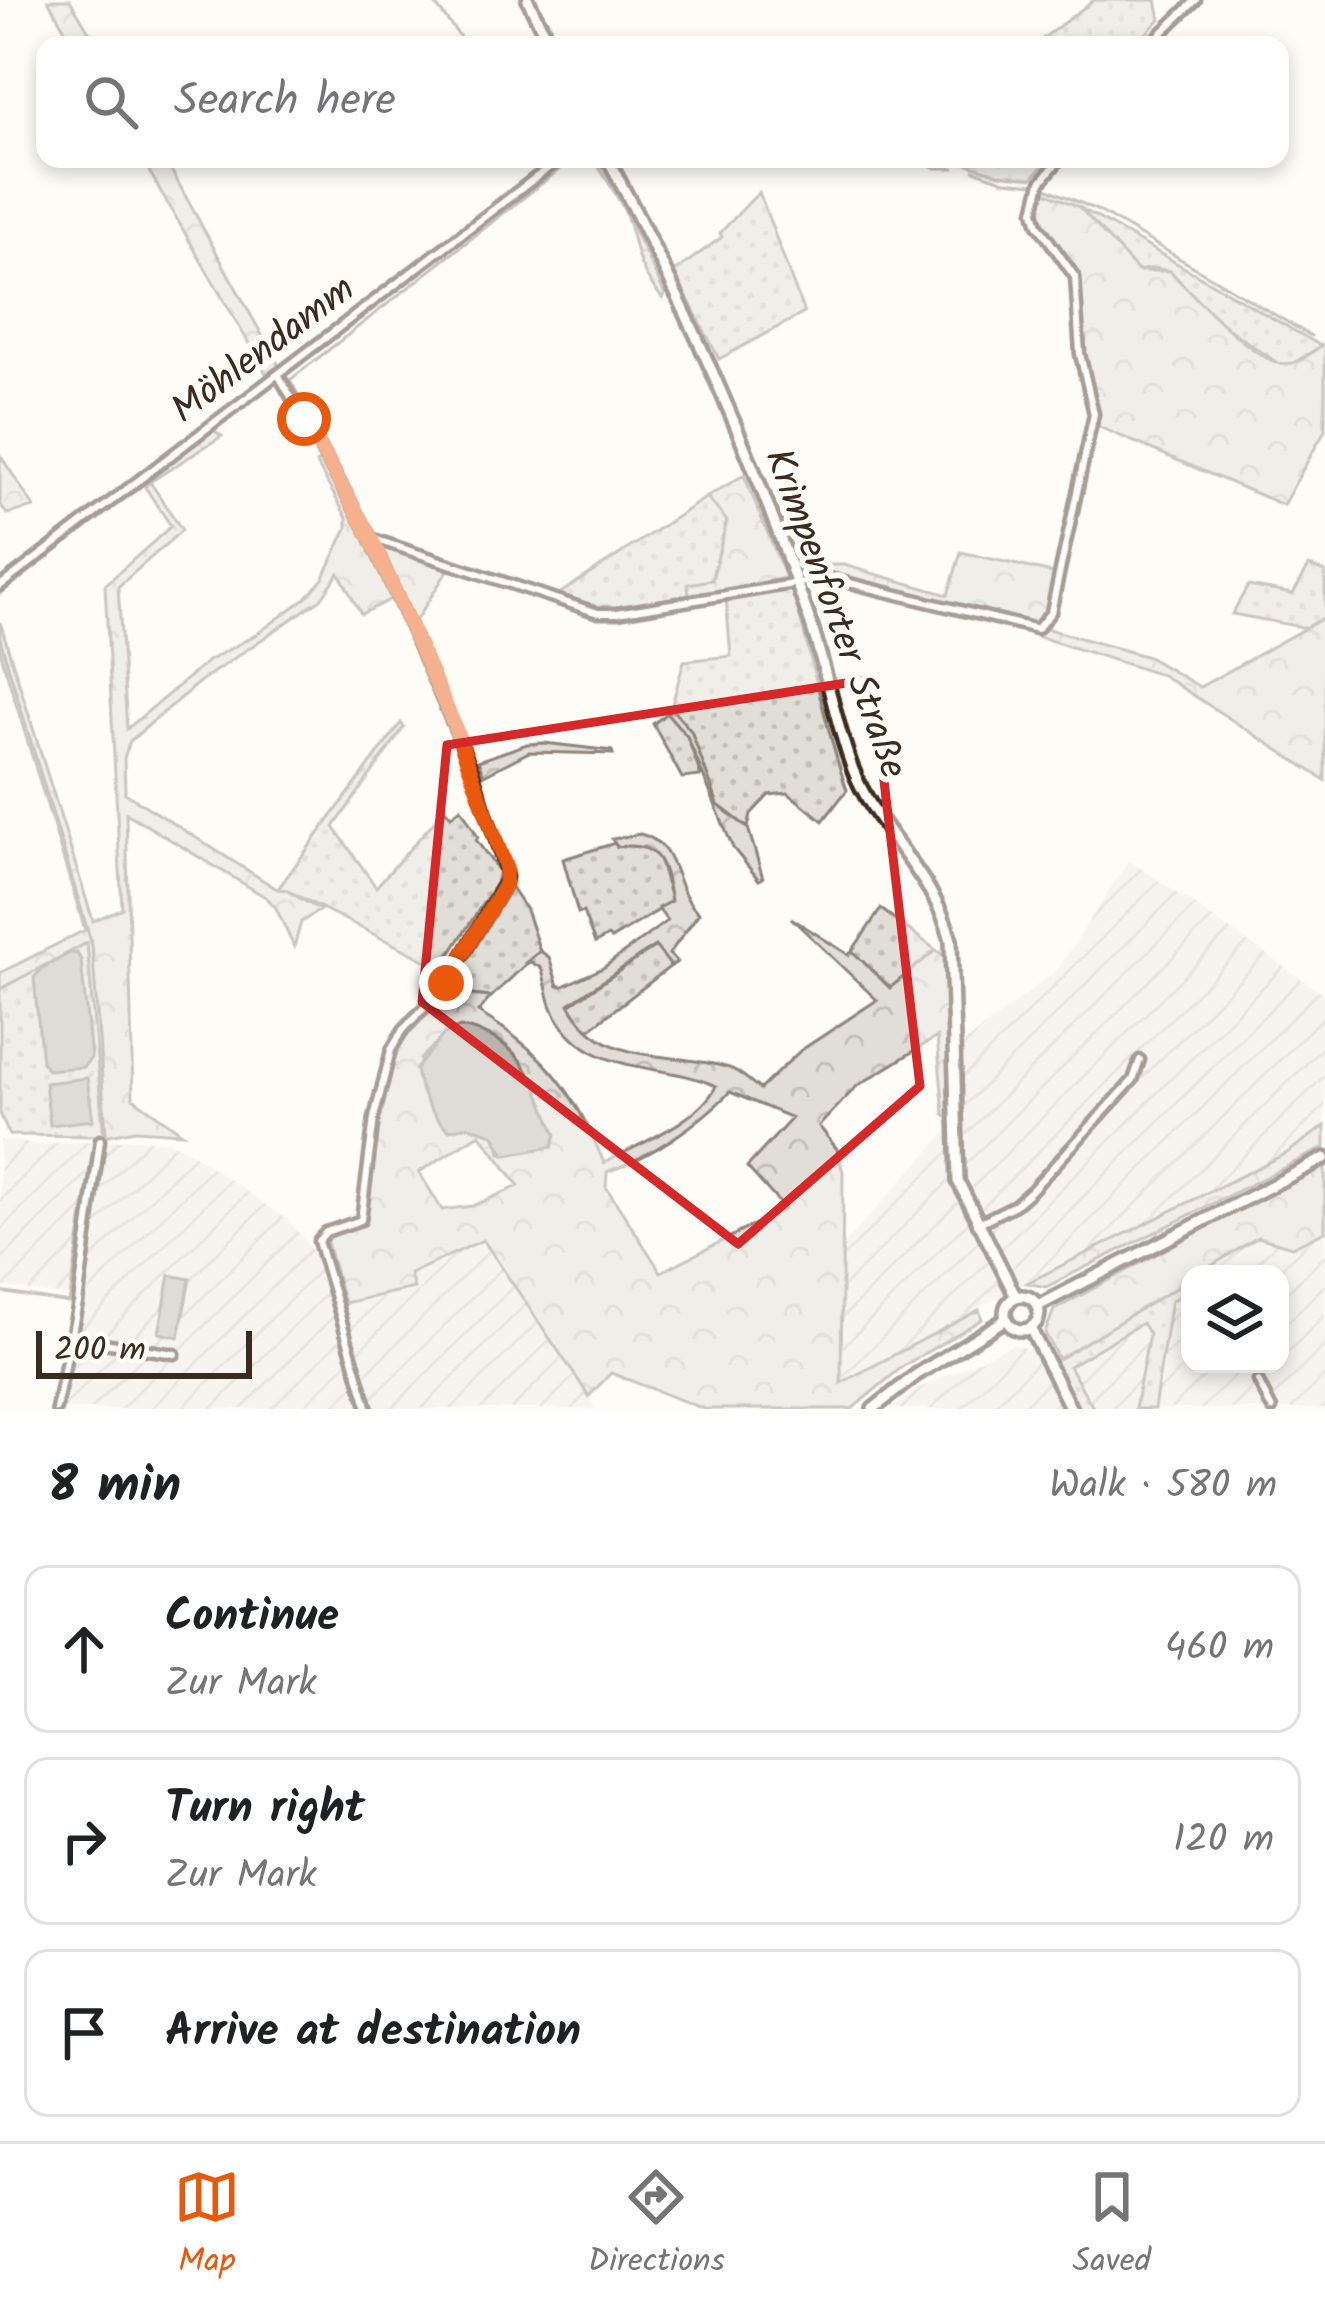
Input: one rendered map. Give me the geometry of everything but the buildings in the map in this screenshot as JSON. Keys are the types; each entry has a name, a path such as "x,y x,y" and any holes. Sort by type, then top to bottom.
{"street":[{"path":"528,0 546,36"},
{"path":"1158,36 1196,0"},
{"name":"Möhlendamm","path":"0,586 548,168"},
{"name":"Krimpenforter Straße","path":"612,168 711,376 796,582 857,779 926,881 946,920 951,940 956,1167 962,1194 1016,1297"},
{"path":"371,538 598,614 829,578 1037,629 1046,622 1060,574 1094,414 1080,354 1075,277 1038,225 1034,211 1041,182 1053,168"},
{"path":"279,376 371,538 472,771 507,877 446,983 391,1050 374,1118 361,1220 326,1232 318,1241 368,1409"},
{"path":"976,1224 1015,1205 1031,1191 1132,1080 1140,1060"},
{"path":"56,1409 100,1140"},
{"path":"1039,1306 1325,1159"},
{"path":"1016,1297 1030,1297 1039,1306 1039,1318 1030,1328 1016,1329 1006,1319 1006,1306 1016,1297"},
{"path":"873,1409 1006,1319"},
{"path":"1030,1328 1071,1409"},
{"path":"71,1338 175,1354"},
{"path":"1258,1381 1272,1409"}],"highlighted area":[{"path":"872,679 920,1086 738,1244 422,1002 447,745"}],"shaded area":[{"path":"1129,860 1325,995 1325,1126 1287,1153 1040,1274 841,1384 842,1246 964,1113 963,1044 1058,969"},
{"path":"77,953 81,960 91,1058 83,1067 48,1070 42,1062 34,978"},
{"path":"460,1027 499,1041 524,1065 556,1135 552,1147 505,1155 493,1134 468,1126 449,1130 437,1117 423,1094 416,1069 444,1034"},
{"path":"87,1078 93,1120 50,1125 45,1083"},
{"path":"0,1140 38,1144 169,1142 187,1150 290,1222 321,1262 333,1306 413,1288 409,1274 483,1240 597,1409 60,1409 83,1299 0,1286 4,1273 0,1266"},
{"path":"1325,1231 1325,1409 891,1409 916,1390 1013,1344 1059,1359 1181,1284 1181,1373 1289,1373 1289,1265 1213,1265 1259,1237 1292,1247"},
{"path":"170,1275 190,1279 179,1337 159,1333"}],"green space":[{"path":"48,0 70,0 92,36 69,36"},
{"path":"1094,0 1156,0 1160,19 1144,36 1046,36"},
{"path":"147,168 170,168 279,366 266,373"},
{"path":"599,168 604,168 665,294 663,299 646,275 624,210"},
{"path":"980,168 1041,168 1032,178"},
{"path":"1041,190 1079,207 1138,271 1170,271 1223,324 1269,360 1293,363 1325,343 1325,430 1283,505 1099,427 1083,354 1078,277 1040,224"},
{"path":"759,192 804,313 719,359 674,272 722,237 720,233"},
{"path":"1079,207 1321,346 1294,363 1279,364 1217,321 1170,271 1138,271"},
{"path":"213,430 222,436 150,482 182,530 118,587 127,729 208,661 257,634 306,598 323,579 347,528 347,518 316,463 322,459 391,599 361,614 339,573 321,599 198,683 130,741 124,758 125,793 277,889 320,910 301,922 294,947 267,898 126,813 133,1098 182,1133 135,1130 104,1136 87,943 0,989 0,973 85,930 0,651 0,622 93,921 122,908 105,585 171,526 145,487 149,482 145,478"},
{"path":"0,455 34,507 7,514 0,504"},
{"path":"744,475 786,578 689,596 688,584 712,580 727,521 707,497"},
{"path":"707,497 727,520 711,581 688,584 689,596 605,609 559,594"},
{"path":"386,545 450,567 416,620 412,621 380,551"},
{"path":"961,552 1057,574 1048,611 1036,627 823,573 830,565 844,565 948,595"},
{"path":"1309,566 1325,572 1325,617 1307,628 1232,614 1248,586 1293,594"},
{"path":"792,589 847,790 823,821 788,793 769,795 751,814 748,828 718,805 691,731 671,708 684,661 731,656 726,599"},
{"path":"1325,617 1325,780 1162,675 1033,635 1048,629 1148,657 1200,687"},
{"path":"671,708 691,731 718,805 748,828 763,878 759,880 733,848 687,736 667,713"},
{"path":"667,713 687,736 701,776 682,778 653,724"},
{"path":"401,723 404,727 334,827 376,887 445,809 451,816 461,808 476,840 499,871 441,968 286,890 277,890"},
{"path":"544,743 613,754 529,752 484,775 478,761"},
{"path":"640,834 653,839 669,857 699,913 669,954 677,962 671,966 655,946 569,1004 583,1024 619,1048 729,1068 760,1089 800,1051 877,1000 791,918 849,955 852,951 890,988 936,950 946,957 948,1118 937,1037 857,1086 819,1126 837,1149 843,1172 841,1383 979,1310 982,1319 902,1367 852,1409 704,1409 611,1373 589,1396 483,1240 410,1274 414,1288 344,1303 326,1239 363,1222 377,1118 394,1049 448,993 491,997 478,1012 522,1042 555,1075 582,1115 604,1163 682,1121 716,1086 587,1049 555,1014 541,968 524,964 540,951 549,957 558,986 563,986 603,968 667,921 658,908 671,901 658,858 643,847 617,847 612,839","holes":["451,1029 497,1039 512,1051 532,1083 552,1147 501,1153 494,1134 468,1126 449,1130 420,1059","730,1092 792,1118 747,1167 785,1209 661,1272 606,1187 607,1172 657,1148","480,1134 519,1186 473,1206 442,1210 419,1172"]},
{"path":"615,843 650,849 659,858 672,902 611,939 608,936 595,943 583,912 578,913 563,859"},
{"path":"511,887 526,910 540,951 491,997 448,993"},
{"path":"881,909 936,950 891,988 852,951"},
{"path":"87,942 104,1136 9,1135 0,1113 0,989"},
{"path":"656,946 671,966 587,1031 569,1005"},
{"path":"1325,1126 1325,1147 1046,1287 1027,1283 1287,1153"},
{"path":"1325,1167 1325,1231 1292,1247 1258,1237 1213,1265 1181,1265 1181,1284 1058,1359 1045,1333 1054,1310"},
{"path":"1181,1284 1181,1295 1171,1301 1154,1409 1135,1409 1149,1334 1142,1323 1069,1366 1094,1409 1075,1409 1051,1363"}],"waterway":[{"path":"432,0 459,36"},
{"path":"535,0 551,26"},
{"path":"562,31 573,36"},
{"path":"936,168 954,168"},
{"path":"359,504 290,380 559,170"},
{"path":"974,170 1005,181 1034,184"},
{"path":"1046,188 1099,211 1311,336"},
{"path":"0,594 139,488"},
{"path":"0,639 92,945 106,1133"},
{"path":"0,1292 69,1303 94,1147"}],"route":[{"path":"304,419 371,538 453,722 506,868 505,884 446,983"}]}
